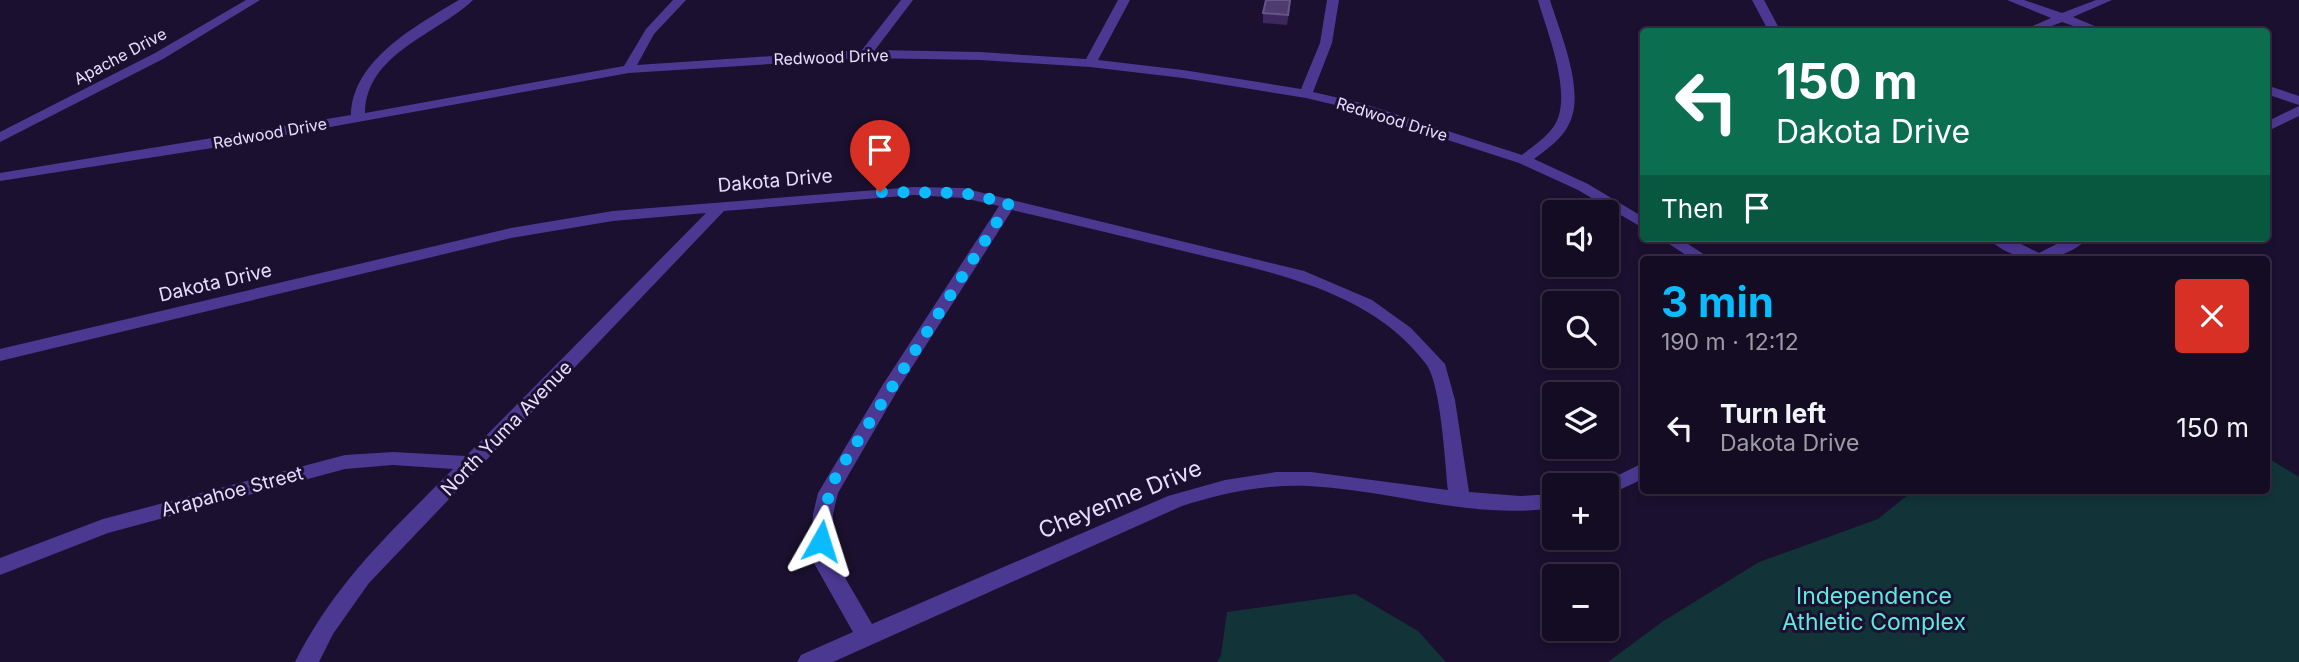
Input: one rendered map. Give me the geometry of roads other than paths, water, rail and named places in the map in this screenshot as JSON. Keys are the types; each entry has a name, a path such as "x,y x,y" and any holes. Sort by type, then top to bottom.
{"street":[{"name":"Apache Drive","path":"0,138 159,56 254,0"},
{"path":"358,117 358,102 363,86 387,57 467,0"},
{"path":"629,69 639,44 654,23 680,0"},
{"path":"866,54 907,0"},
{"path":"1090,64 1124,0"},
{"path":"1306,94 1326,43 1333,0"},
{"path":"1524,160 1557,132 1568,111 1568,88 1544,0"},
{"path":"1758,0 1772,28"},
{"path":"2013,0 2092,28"},
{"path":"2035,28 2106,0"},
{"name":"Redwood Drive","path":"0,177 629,69 866,54 980,56 1183,74 1306,94 1356,106 1524,160 1583,187 1640,221"},
{"path":"2270,90 2299,101"},
{"path":"2270,126 2299,110"},
{"name":"Dakota Drive","path":"0,355 511,233 613,216 721,206 914,191 963,193 1298,274 1366,304 1405,332 1436,364 1446,400 1460,499"},
{"path":"866,636 826,565 821,541 828,493 898,375 1009,203"},
{"name":"North Yuma Avenue","path":"307,662 324,628 360,577 721,206"},
{"path":"1675,242 1698,256"},
{"path":"2004,242 2034,256"},
{"path":"2046,256 2072,242"},
{"name":"Arapahoe Street","path":"0,567 103,527 345,462 377,457 401,457 472,464"},
{"path":"1619,482 1640,472"},
{"name":"Cheyenne Drive","path":"808,662 1175,501 1222,486 1310,479 1460,499 1542,503"}],"park label":[{"name":"Independence Athletic Complex","path":"1874,609"}]}
